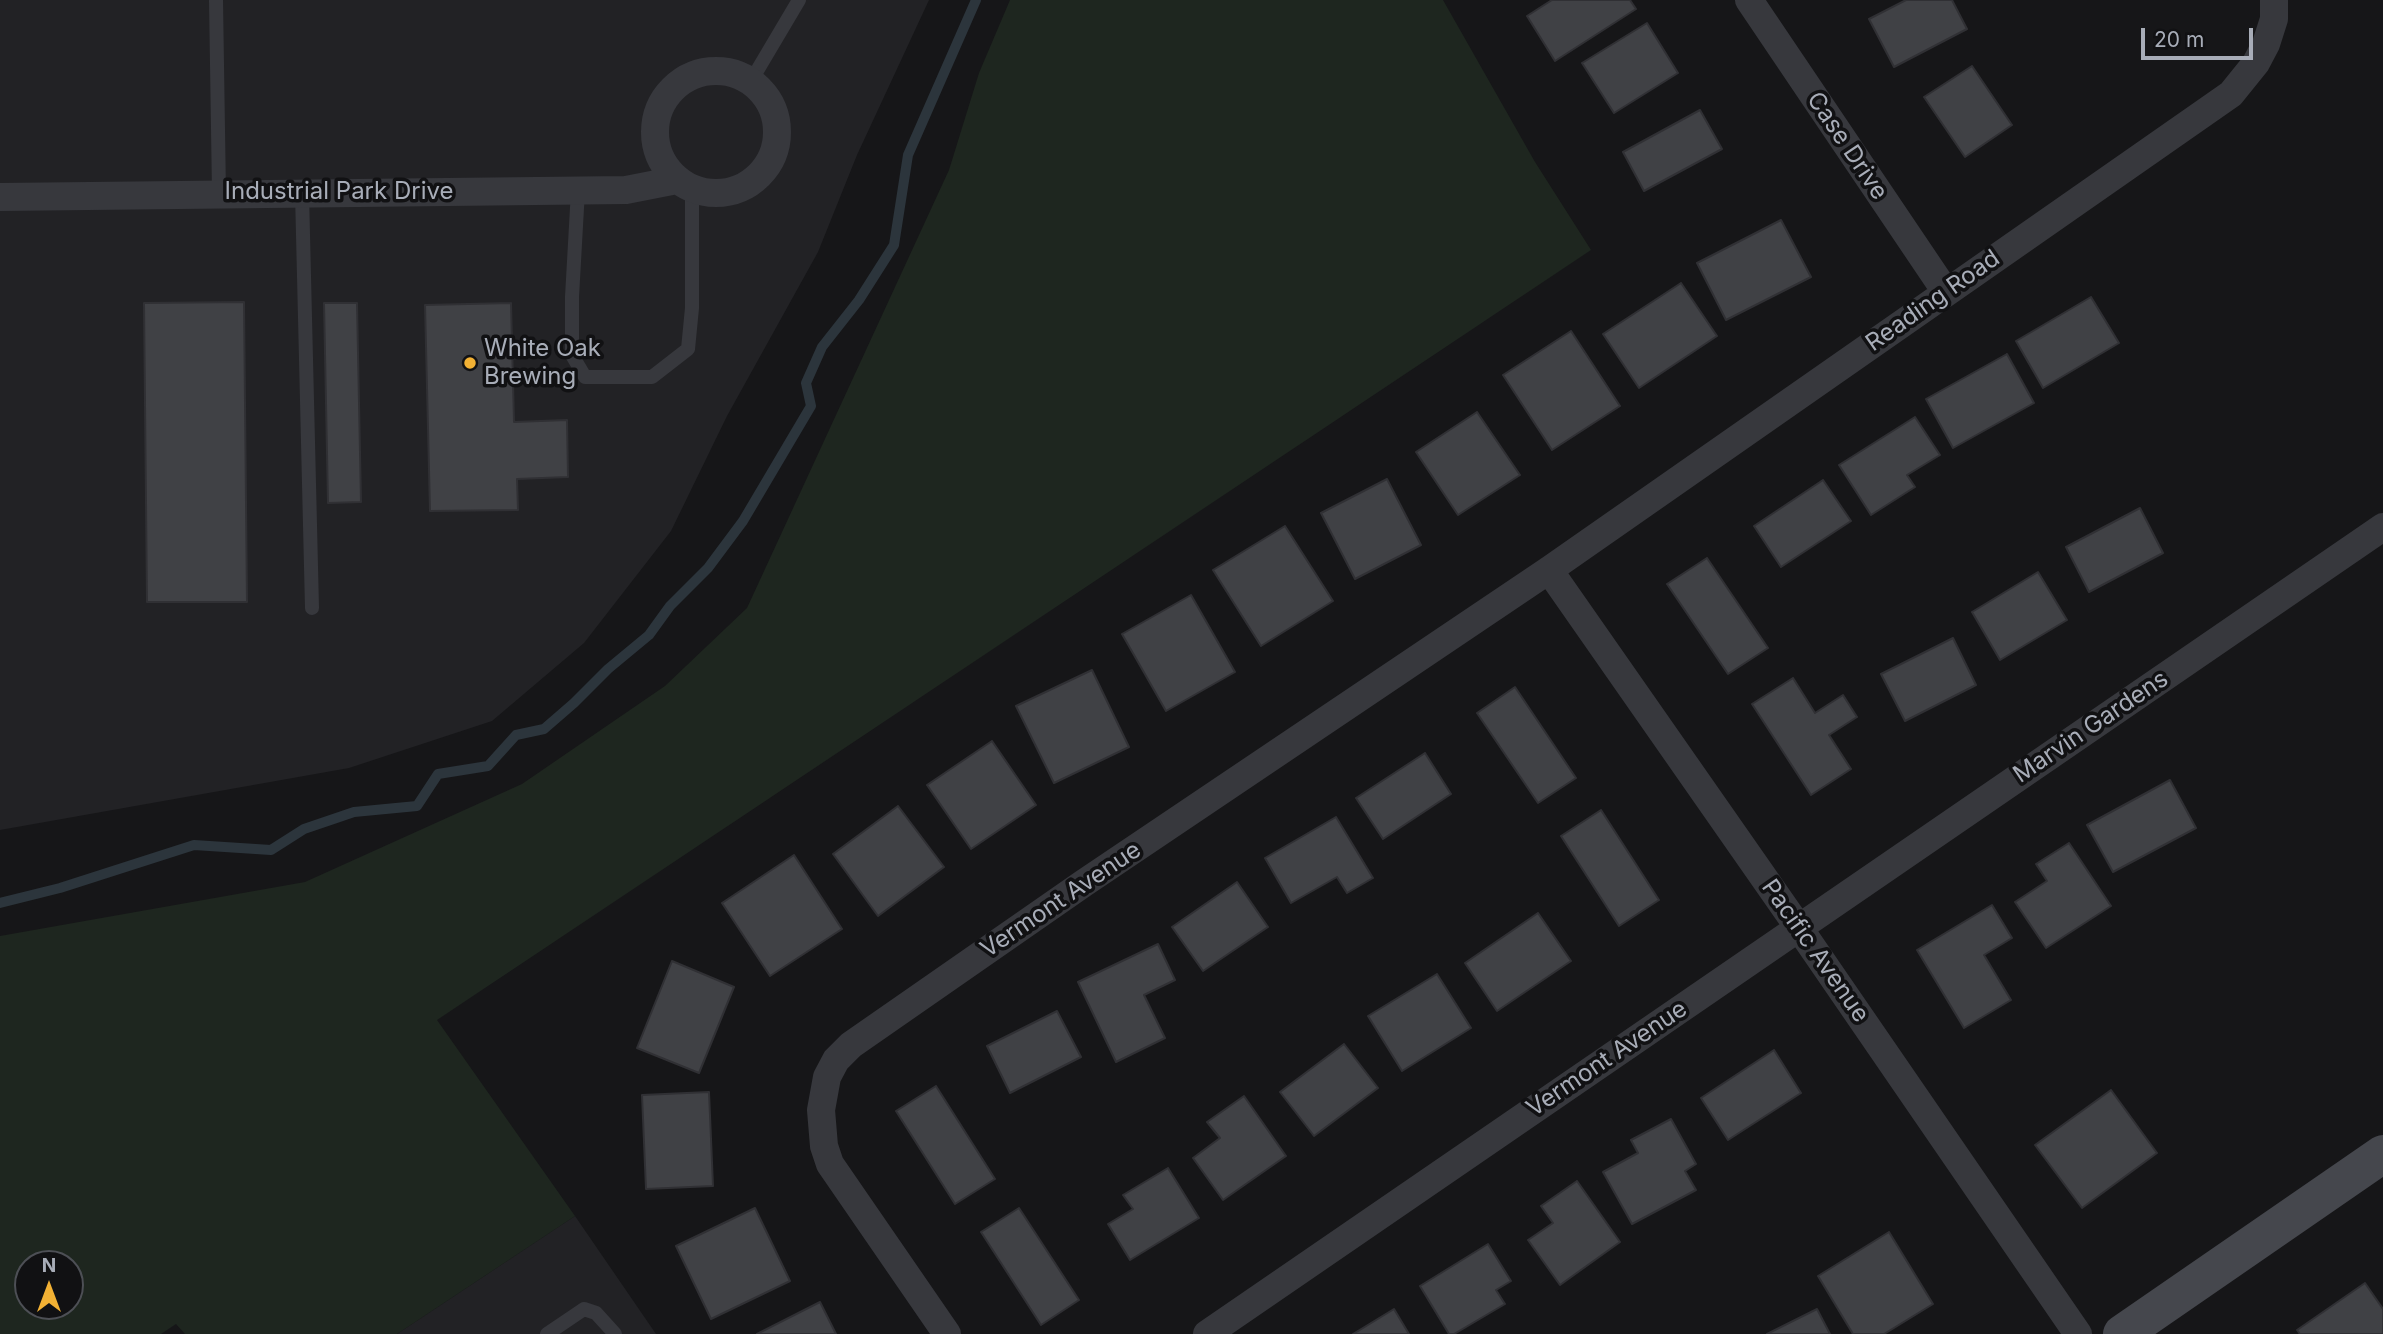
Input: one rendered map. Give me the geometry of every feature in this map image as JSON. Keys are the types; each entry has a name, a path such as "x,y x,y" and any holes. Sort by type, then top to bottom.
{"main road":[{"path":"2122,1334 2383,1154"}],"street":[{"name":"Case Drive","path":"1749,0 1946,292"},
{"name":"Reading Road","path":"1549,570 2231,94 2256,63 2266,44 2274,19 2274,0"},
{"path":"685,185 663,165 655,145 654,123 661,104 674,86 692,75 712,70 732,73 751,81"},
{"name":"Industrial Park Drive","path":"0,197 626,190 685,185 712,194 732,192 750,183 765,170 774,152 778,133 774,113 765,95 751,81"},
{"name":"Marvin Gardens","path":"1799,928 2383,527"},
{"name":"Pacific Avenue","path":"1549,570 2078,1334"},
{"name":"Vermont Avenue","path":"947,1334 830,1164 822,1137 821,1111 827,1077 836,1060 851,1045 1040,914 1549,570"},
{"name":"Vermont Avenue","path":"1207,1334 1799,928"}],"lane":[{"path":"216,0 219,193"},
{"path":"751,81 799,0"},
{"path":"578,190 572,297 572,355 585,377 652,377 688,349 692,308 685,185"},
{"path":"302,193 312,608"},
{"path":"547,1334 584,1308 596,1313 615,1334"}],"shaded area":[{"path":"0,0 929,0 857,155 818,252 727,416 671,531 584,643 492,721 349,768 0,830"},
{"path":"1010,0 1443,0 1535,162 1591,250 437,1020 575,1216 397,1334 185,1334 176,1324 161,1334 0,1334 0,936 305,882 522,784 665,686 747,608 949,170 979,73"},
{"path":"575,1216 656,1334 397,1334"}],"building":[{"path":"1552,0 1630,0 1636,9 1555,61 1527,16"},
{"path":"1906,0 1952,0 1967,29 1894,67 1869,19"},
{"path":"1647,23 1678,73 1614,113 1582,63"},
{"path":"1972,66 2012,125 1965,157 1924,97"},
{"path":"1700,110 1722,149 1644,191 1623,152"},
{"path":"1781,220 1811,277 1726,320 1697,263"},
{"path":"1681,283 1717,336 1639,388 1603,334"},
{"path":"2091,297 2119,343 2043,388 2016,341"},
{"path":"244,302 247,602 147,602 144,303"},
{"path":"324,303 357,303 361,502 328,503"},
{"name":"White Oak Brewing","path":"511,303 514,422 567,420 568,477 517,479 518,510 430,511 425,305"},
{"path":"1571,331 1620,406 1552,450 1503,375"},
{"path":"2007,354 2034,403 1953,448 1926,399"},
{"path":"1477,412 1520,475 1458,515 1416,452"},
{"path":"1915,417 1940,455 1907,475 1915,487 1871,515 1839,465"},
{"path":"1387,479 1421,545 1355,579 1321,513"},
{"path":"1823,480 1851,521 1781,567 1754,526"},
{"path":"2140,508 2163,553 2089,592 2066,547"},
{"path":"1285,526 1333,601 1261,646 1213,570"},
{"path":"1707,558 1768,648 1728,674 1667,584"},
{"path":"2038,572 2067,620 2000,660 1972,612"},
{"path":"1191,595 1235,672 1166,711 1122,634"},
{"path":"1953,638 1976,685 1905,721 1881,674"},
{"path":"1092,670 1129,747 1054,783 1016,706"},
{"path":"1793,678 1815,713 1843,695 1857,717 1829,735 1851,769 1811,795 1752,704"},
{"path":"1515,687 1576,778 1538,803 1477,713"},
{"path":"992,741 1036,805 971,849 927,785"},
{"path":"1425,753 1451,794 1383,839 1356,798"},
{"path":"2170,780 2196,828 2113,872 2087,825"},
{"path":"898,806 944,867 878,916 833,854"},
{"path":"1601,810 1659,900 1619,926 1561,836"},
{"path":"1336,817 1373,878 1347,893 1337,877 1291,903 1265,858"},
{"path":"2069,843 2111,906 2046,948 2015,902 2047,881 2036,864"},
{"path":"794,855 842,929 770,976 722,903"},
{"path":"1237,882 1268,927 1203,971 1172,927"},
{"path":"1992,905 2012,938 1984,955 2011,1000 1964,1028 1917,950"},
{"path":"1538,913 1571,961 1497,1011 1465,963"},
{"path":"1158,944 1175,980 1144,995 1165,1038 1116,1062 1078,982"},
{"path":"672,961 734,987 699,1073 637,1048"},
{"path":"1437,974 1471,1028 1402,1071 1368,1016"},
{"path":"1057,1011 1081,1057 1010,1093 987,1046"},
{"path":"1344,1044 1378,1088 1314,1136 1280,1092"},
{"path":"1774,1050 1801,1093 1728,1140 1701,1098"},
{"path":"936,1086 995,1179 955,1204 896,1111"},
{"path":"2111,1090 2157,1153 2082,1208 2035,1145"},
{"path":"709,1092 713,1186 646,1189 642,1095"},
{"path":"1244,1096 1286,1156 1223,1200 1193,1158 1220,1138 1207,1122"},
{"path":"1671,1119 1696,1164 1685,1171 1696,1190 1632,1224 1603,1172 1638,1153 1631,1140"},
{"path":"1168,1168 1199,1218 1130,1260 1108,1224 1133,1209 1123,1195"},
{"path":"1577,1181 1620,1242 1560,1285 1528,1240 1553,1223 1541,1206"},
{"path":"755,1208 790,1281 711,1319 676,1246"},
{"path":"1019,1208 1079,1300 1041,1325 981,1232"},
{"path":"1889,1232 1933,1304 1884,1334 1853,1334 1818,1276"},
{"path":"1488,1244 1511,1281 1496,1290 1505,1304 1454,1334 1449,1334 1420,1286"},
{"path":"2365,1283 2383,1309 2383,1334 2300,1334 2297,1330"},
{"path":"820,1302 836,1334 757,1334"},
{"path":"1394,1309 1409,1334 1353,1334"},
{"path":"1817,1309 1830,1334 1767,1334"}],"waterway":[{"path":"0,903 60,888 194,845 271,850 304,829 354,812 417,806 438,774 488,766 516,735 544,729 649,635 670,606 708,568 743,521 811,406 806,383 822,347 859,300 894,245 908,155 976,0"}],"place":[{"name":"White Oak Brewing","path":"470,363"}]}
